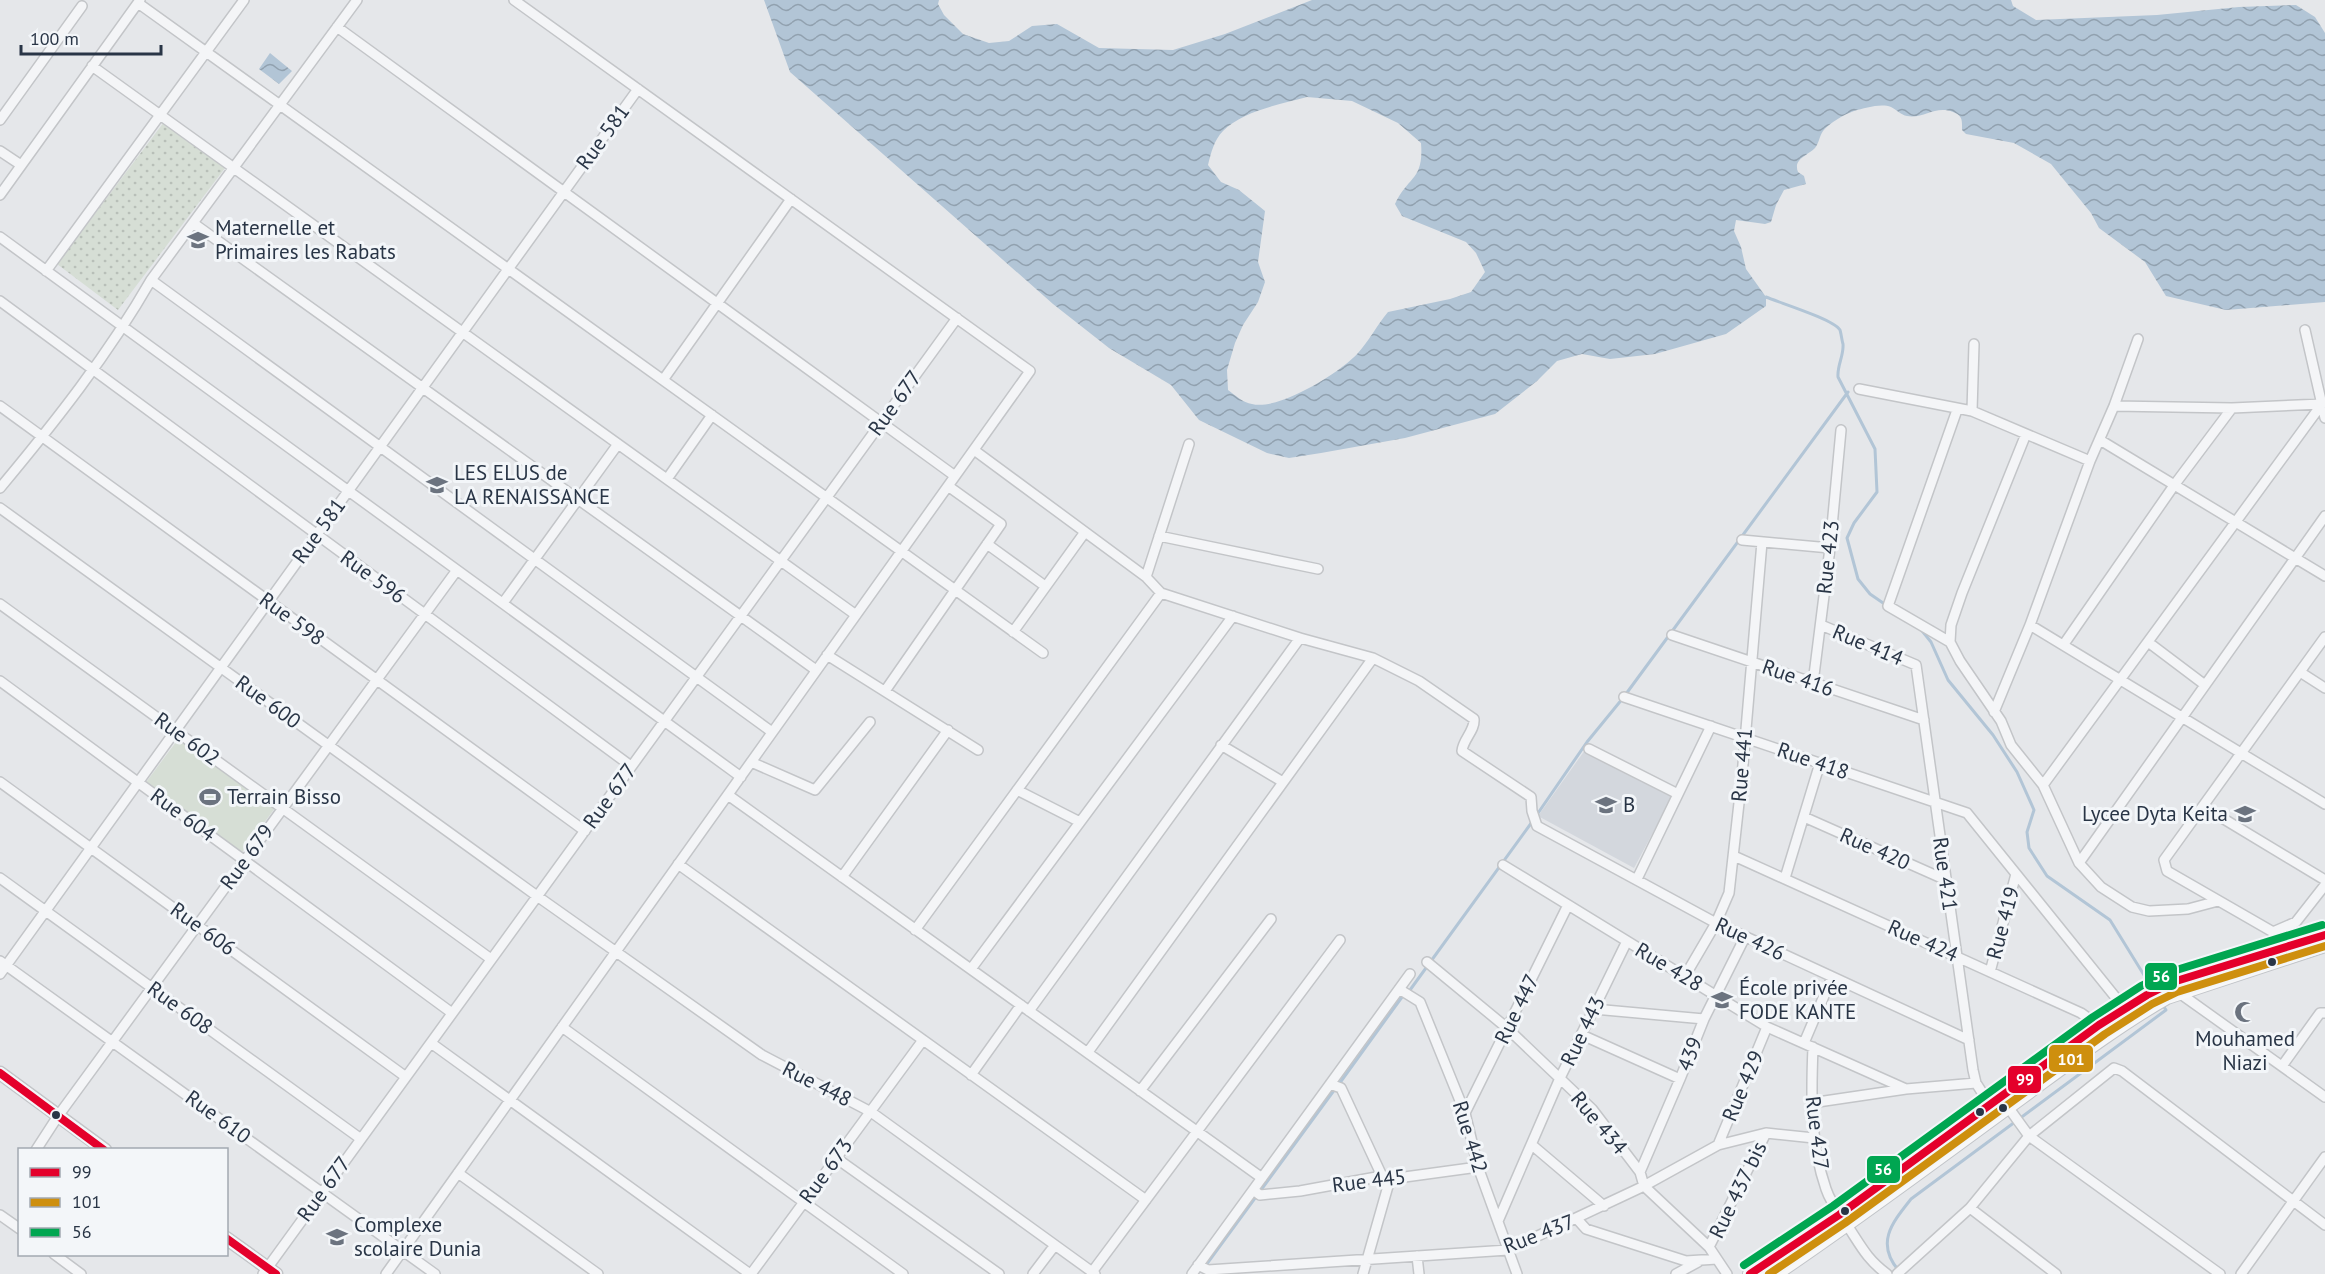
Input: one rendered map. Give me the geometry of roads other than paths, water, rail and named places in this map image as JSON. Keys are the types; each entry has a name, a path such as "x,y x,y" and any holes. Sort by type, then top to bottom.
{"main road":[{"path":"2171,989 2301,947 2325,935"},
{"path":"1775,1274 1990,1105 2150,1000 2171,989 2281,947 2325,945"},
{"path":"1750,1274 2015,1117 2125,1009 2150,1000"}],"street":[{"path":"46,271 244,0"},
{"path":"0,488 92,371 124,326 151,280 357,0"},
{"path":"386,1274 1030,371 514,0"},
{"path":"0,195 139,2 1043,654"},
{"path":"0,120 82,6"},
{"path":"337,27 955,476"},
{"path":"92,66 856,615"},
{"name":"Rue 581","path":"0,974 3,963 45,911 140,783 638,89"},
{"path":"0,151 21,165"},
{"path":"663,381 791,199"},
{"path":"193,223 816,670"},
{"path":"0,237 741,777"},
{"path":"151,280 772,732"},
{"name":"Rue 596","path":"0,301 631,766"},
{"name":"Rue 677","path":"269,1272 322,1192 957,318"},
{"path":"2306,330 2325,418"},
{"path":"1994,712 2030,625 2090,461 2114,406 2138,339"},
{"path":"1972,411 1974,345"},
{"path":"1859,389 1957,410 1972,411 2090,461"},
{"path":"2114,406 2232,408 2322,404"},
{"path":"2043,785 2322,404"},
{"name":"Rue 598","path":"0,406 585,831"},
{"path":"2064,644 2175,484 2232,408"},
{"path":"1950,642 1887,606 1957,410"},
{"path":"667,479 712,416"},
{"name":"Rue 423","path":"1813,683 1830,548 1841,430"},
{"path":"2026,434 1962,593 1951,625 1950,642 1959,661 1994,712 2011,745 2043,785 2079,862 2101,887 2132,907 2149,911 2188,909 2218,901"},
{"path":"2100,440 2325,576"},
{"path":"503,603 618,444"},
{"path":"1146,577 1189,444"},
{"path":"974,450 1146,577 1161,593 1300,638 1373,658 1088,1052"},
{"path":"885,691 1001,524 948,486"},
{"name":"Rue 600","path":"0,508 537,896"},
{"path":"2079,862 2325,516"},
{"path":"1013,632 1085,532"},
{"path":"1159,536 1318,569"},
{"path":"1742,540 1830,548"},
{"name":"Rue 441","path":"1685,976 1716,923 1729,893 1762,542"},
{"path":"987,544 1045,586"},
{"name":"Rue 679","path":"37,1148 457,570"},
{"path":"915,930 1161,593"},
{"name":"Rue 602","path":"0,604 491,959"},
{"path":"971,969 1233,616"},
{"name":"Rue 414","path":"1821,625 1916,665"},
{"path":"2030,625 2242,754 2323,799"},
{"name":"Rue 416","path":"1672,635 1924,720"},
{"path":"2281,947 2273,932 2167,871 2164,860 2325,637"},
{"path":"971,1075 1025,1008 1300,638"},
{"path":"2148,642 2205,685"},
{"path":"827,655 978,750"},
{"name":"Rue 426","path":"1373,658 1419,681 1474,719 1474,724 1462,744 1462,751 1531,797 1536,825 1716,923 1969,1040"},
{"name":"Rue 421","path":"1916,665 1977,1083"},
{"path":"2300,672 2325,688"},
{"name":"Rue 604","path":"0,681 452,1013"},
{"name":"Rue 418","path":"1624,697 1967,813 2016,874"},
{"path":"751,762 815,790 870,722"},
{"path":"1636,879 1711,726"},
{"path":"842,877 948,730"},
{"path":"1221,745 1283,782"},
{"path":"1589,749 1678,794"},
{"path":"1785,878 1820,763"},
{"name":"Rue 606","path":"0,782 406,1077"},
{"path":"1017,790 1080,822"},
{"path":"728,795 1262,1178"},
{"path":"2204,807 2325,880"},
{"name":"Rue 420","path":"1804,817 1946,880"},
{"name":"Rue 424","path":"1734,856 2081,1013 2103,1030"},
{"path":"678,864 1146,1200"},
{"name":"Rue 428","path":"1503,865 1767,1027 1906,1089"},
{"path":"2016,874 2125,1009"},
{"name":"Rue 419","path":"1990,972 2016,874"},
{"name":"Rue 608","path":"0,878 361,1139"},
{"path":"2273,932 2296,922 2325,885"},
{"name":"Rue 448","path":"537,896 762,1055 871,1112 1094,1273"},
{"name":"Rue 447","path":"1465,1113 1568,905"},
{"path":"1140,1090 1271,919"},
{"path":"2296,922 2301,947"},
{"name":"439","path":"1640,1172 1704,1019 1745,937"},
{"path":"1094,1273 1340,940"},
{"name":"Rue 443","path":"1497,1221 1533,1145 1560,1078 1627,941"},
{"name":"Rue 434","path":"1427,962 1507,1028 1592,1109 1640,1172 1644,1186"},
{"name":"Rue 610","path":"3,963 435,1274"},
{"path":"1192,1274 1203,1268 1256,1192 1262,1178 1410,974"},
{"name":"Rue 427","path":"1832,977 1808,1045 1814,1138 1826,1189 1870,1261 1887,1274"},
{"name":"Rue 442","path":"1399,989 1420,1002 1465,1113 1478,1167 1517,1274"},
{"path":"2171,989 2325,1097"},
{"path":"1594,1009 1704,1019"},
{"path":"2282,1066 2320,1013 2325,1013"},
{"path":"562,1027 903,1274"},
{"name":"Rue 429","path":"1718,1145 1767,1027"},
{"path":"1582,1035 1680,1079"},
{"name":"Rue 673","path":"751,1274 923,1040"},
{"path":"431,1043 751,1274"},
{"path":"1897,1274 1970,1208 2029,1136 2110,1070 2118,1068 2325,1226"},
{"path":"0,1073 104,1148"},
{"path":"1977,1083 1990,1105"},
{"name":"Rue 428","path":"1811,1103 1906,1089 1977,1083"},
{"path":"1330,1084 1341,1088 1386,1178 1363,1274"},
{"path":"2015,1117 2029,1136 2220,1274"},
{"name":"Rue 437","path":"1203,1268 1289,1269 1367,1260 1508,1250 1644,1186 1718,1145 1767,1133 1814,1138"},
{"name":"Rue 437 bis","path":"1709,1247 1767,1133"},
{"path":"1533,1145 1604,1206"},
{"path":"2241,1274 2325,1157"},
{"path":"836,1158 999,1274"},
{"name":"Rue 445","path":"1256,1192 1300,1191 1478,1167"},
{"path":"458,1173 598,1274"},
{"path":"1644,1186 1709,1247 1727,1274"},
{"path":"1970,1208 2055,1274"},
{"path":"0,1215 18,1228"},
{"path":"1577,1219 1586,1229 1686,1262 1717,1259"},
{"path":"228,1240 269,1272"},
{"path":"1033,1274 1055,1245"},
{"path":"57,1256 81,1274"},
{"path":"1417,1256 1419,1274"},
{"path":"1676,1274 1701,1261"}],"water":[{"path":"764,0 939,0 938,4 944,15 963,34 989,43 1009,41 1032,26 1057,24 1099,48 1173,50 1225,34 1312,0 2011,0 2013,6 2036,20 2157,15 2239,7 2296,5 2315,17 2325,33 2325,302 2226,310 2166,296 2145,262 2099,228 2091,213 2051,164 2014,143 1966,134 1962,130 1960,117 1947,110 1907,116 1891,107 1873,106 1846,114 1823,131 1815,148 1797,164 1798,172 1804,176 1806,184 1784,190 1771,222 1765,224 1736,220 1734,231 1741,247 1746,269 1766,297 1766,306 1726,334 1655,354 1610,359 1582,354 1557,361 1537,381 1495,414 1405,438 1289,458 1267,453 1199,420 1171,385 1109,348 1053,304 790,72","holes":["1307,97 1352,101 1398,123 1421,143 1418,172 1395,204 1402,216 1466,242 1476,253 1485,272 1471,292 1450,299 1388,312 1358,353 1338,370 1308,389 1277,402 1263,405 1249,403 1228,390 1227,370 1235,343 1243,325 1258,302 1265,282 1258,262 1265,211 1239,190 1221,182 1208,165 1212,151 1220,135 1231,124 1262,109"]},
{"path":"270,53 292,71 279,84 259,69"}],"waterway":[{"path":"1764,299 1766,297 1817,316 1840,330 1843,348 1838,377 1875,449 1877,492 1854,523 1847,538 1858,579 1870,594 1886,605"},
{"path":"1536,816 1587,742 1623,698 1848,392"},
{"path":"1919,627 1931,642 1948,680 1993,735 2017,772 2034,810 2027,832 2029,848 2047,876 2110,920 2152,988"},
{"path":"1410,990 1532,822"},
{"path":"1339,1084 1402,997"},
{"path":"1899,1271 1892,1261 1887,1242 1898,1216 1911,1199 2166,1010 2162,1004"},
{"path":"1206,1265 1335,1089"}],"place":[{"name":"Maternelle et Primaires les Rabats","path":"198,240"},
{"name":"LES ELUS de LA RENAISSANCE","path":"437,485"},
{"name":"Terrain Bisso","path":"210,797"},
{"name":"B","path":"1606,805"},
{"name":"Lycee Dyta Keita","path":"2245,814"},
{"name":"École privée FODE KANTE","path":"1722,1000"},
{"name":"Mouhamed Niazi","path":"2245,1012"},
{"name":"Complexe scolaire Dunia","path":"337,1237"}]}
